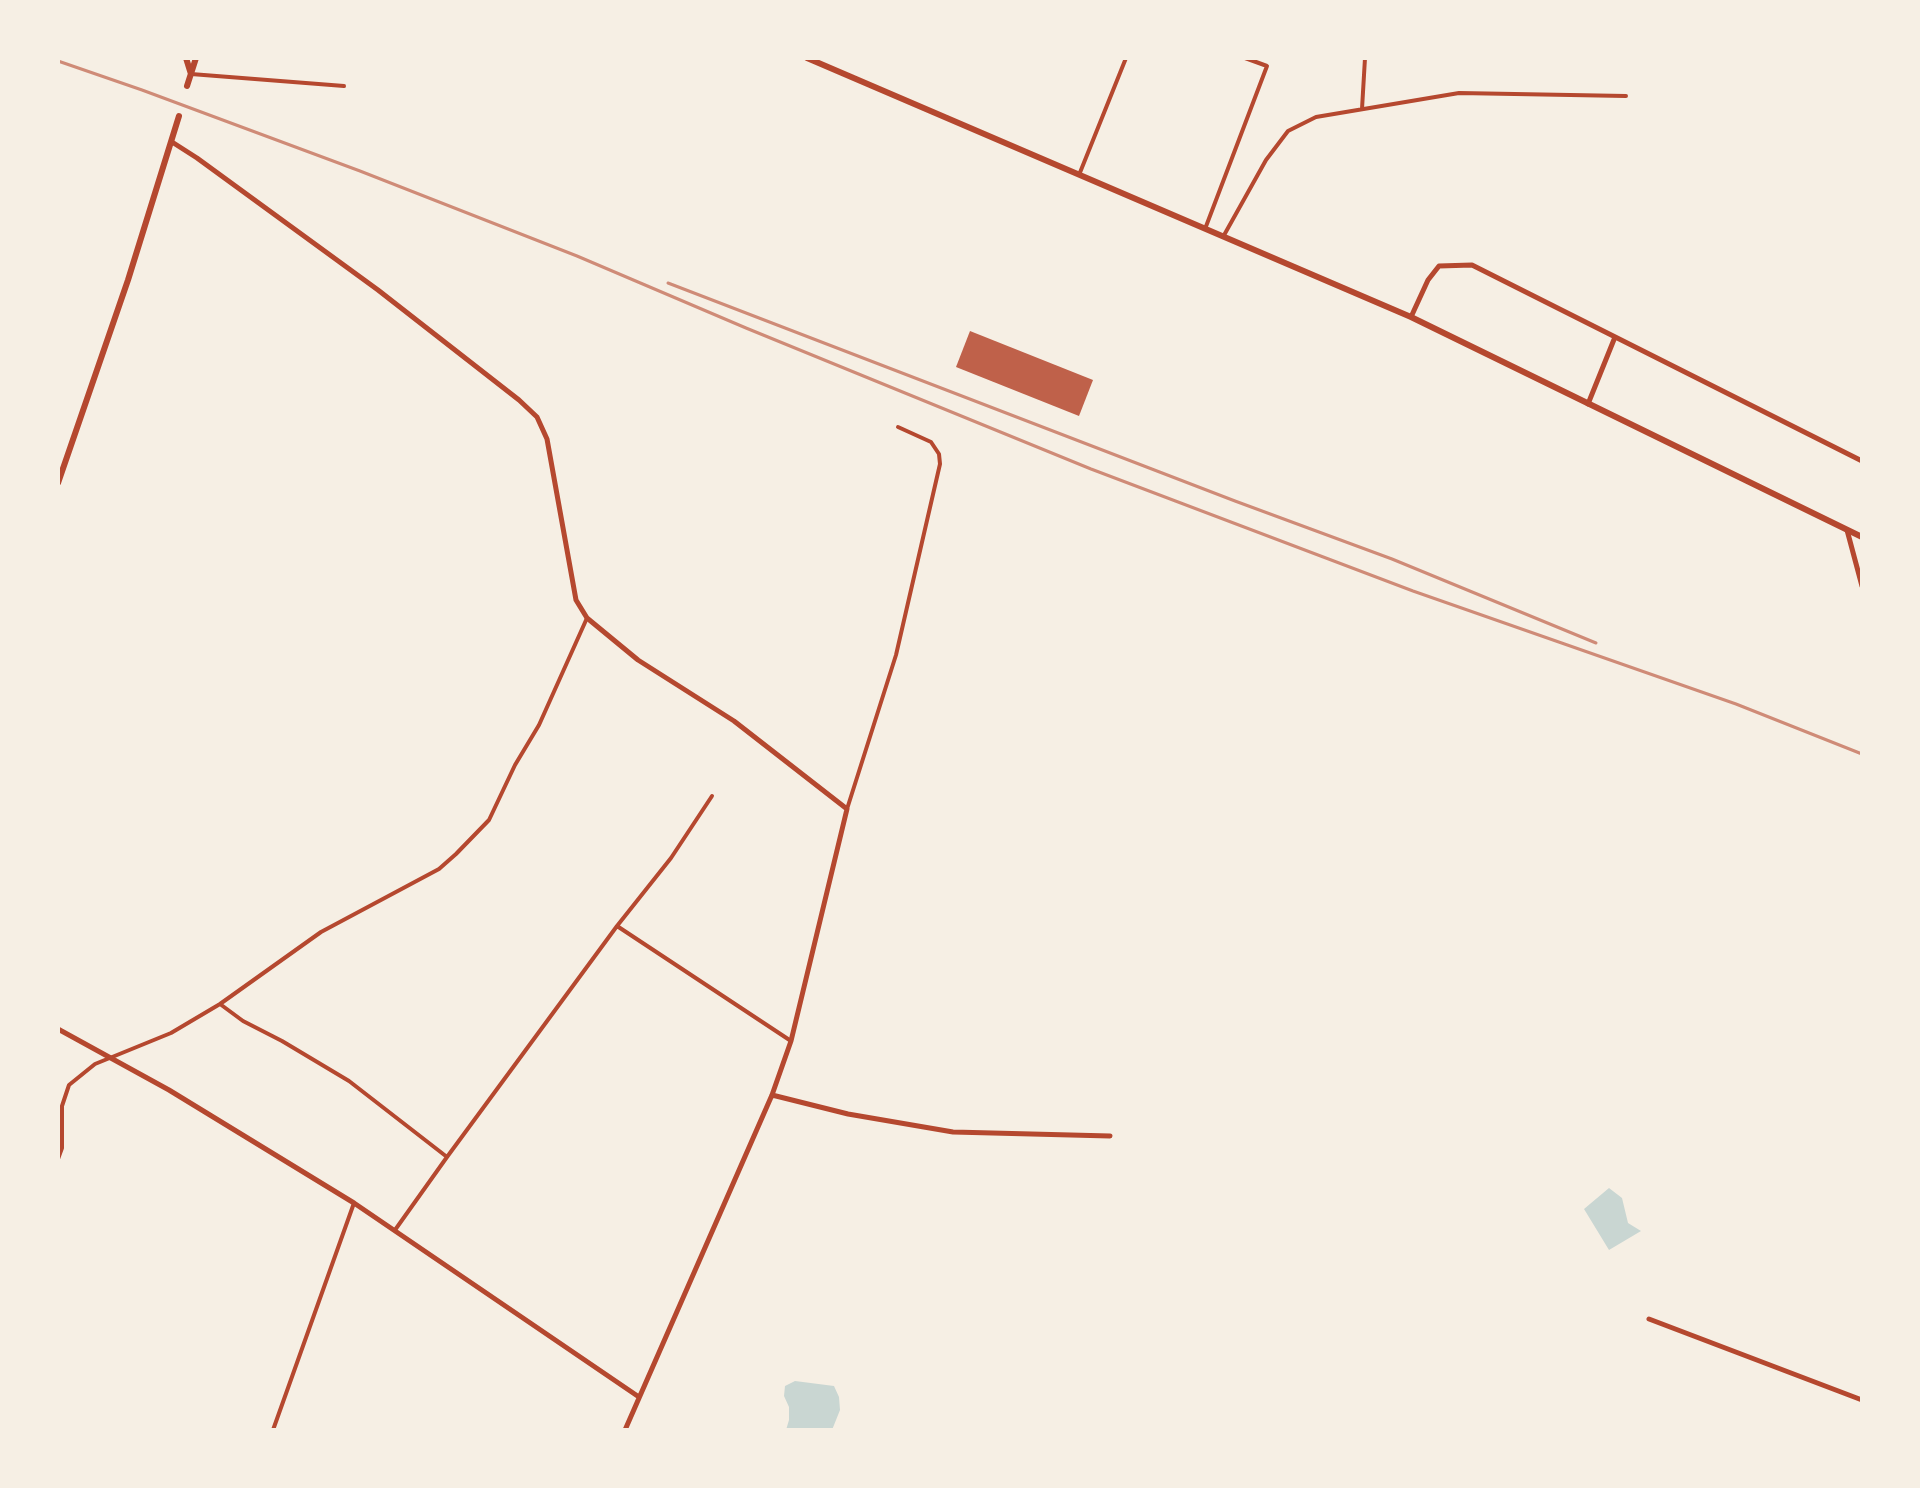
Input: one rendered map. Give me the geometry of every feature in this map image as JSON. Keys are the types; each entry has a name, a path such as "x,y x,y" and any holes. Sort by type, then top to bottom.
{"main road":[{"path":"186,58 191,74"},
{"path":"187,86 196,58"},
{"path":"807,58 1411,317 1862,537"},
{"path":"58,483 128,280 179,116"}],"street":[{"path":"1079,175 1126,58"},
{"path":"1205,229 1267,66 1245,58"},
{"path":"1362,109 1365,58"},
{"path":"191,74 344,86"},
{"path":"1223,237 1266,160 1288,131 1316,117 1459,93 1626,96"},
{"path":"172,142 378,290 537,417 547,439 576,600 587,618 638,660 734,721 847,809"},
{"path":"1411,317 1428,280 1439,266 1472,265 1862,461"},
{"path":"1588,404 1615,337"},
{"path":"625,1430 772,1095 791,1041 847,809 896,655 940,464 939,454 931,442 898,427"},
{"path":"1847,530 1862,586"},
{"path":"58,1159 62,1148 62,1106 69,1085 95,1064 171,1033 220,1004 321,932 439,869 489,820 515,765 539,725 587,618"},
{"path":"394,1231 617,926 671,858 712,796"},
{"path":"617,926 791,1041"},
{"path":"220,1004 243,1021 349,1081 447,1157"},
{"path":"58,1029 169,1090 354,1203 639,1397"},
{"path":"772,1095 848,1114 953,1132 1110,1136"},
{"path":"273,1430 354,1203"},
{"path":"1649,1319 1862,1400"}],"shaded area":[{"path":"1609,1188 1622,1198 1628,1223 1641,1231 1609,1250 1584,1209"},
{"path":"795,1381 834,1386 840,1410 832,1430 786,1430 789,1407 784,1396 785,1386"}],"building":[{"path":"970,331 1093,380 1079,416 956,367"}],"railway":[{"path":"58,61 360,171 577,256 1091,469 1413,591 1736,704 1862,754"},
{"path":"668,283 1392,559 1596,643"}]}
